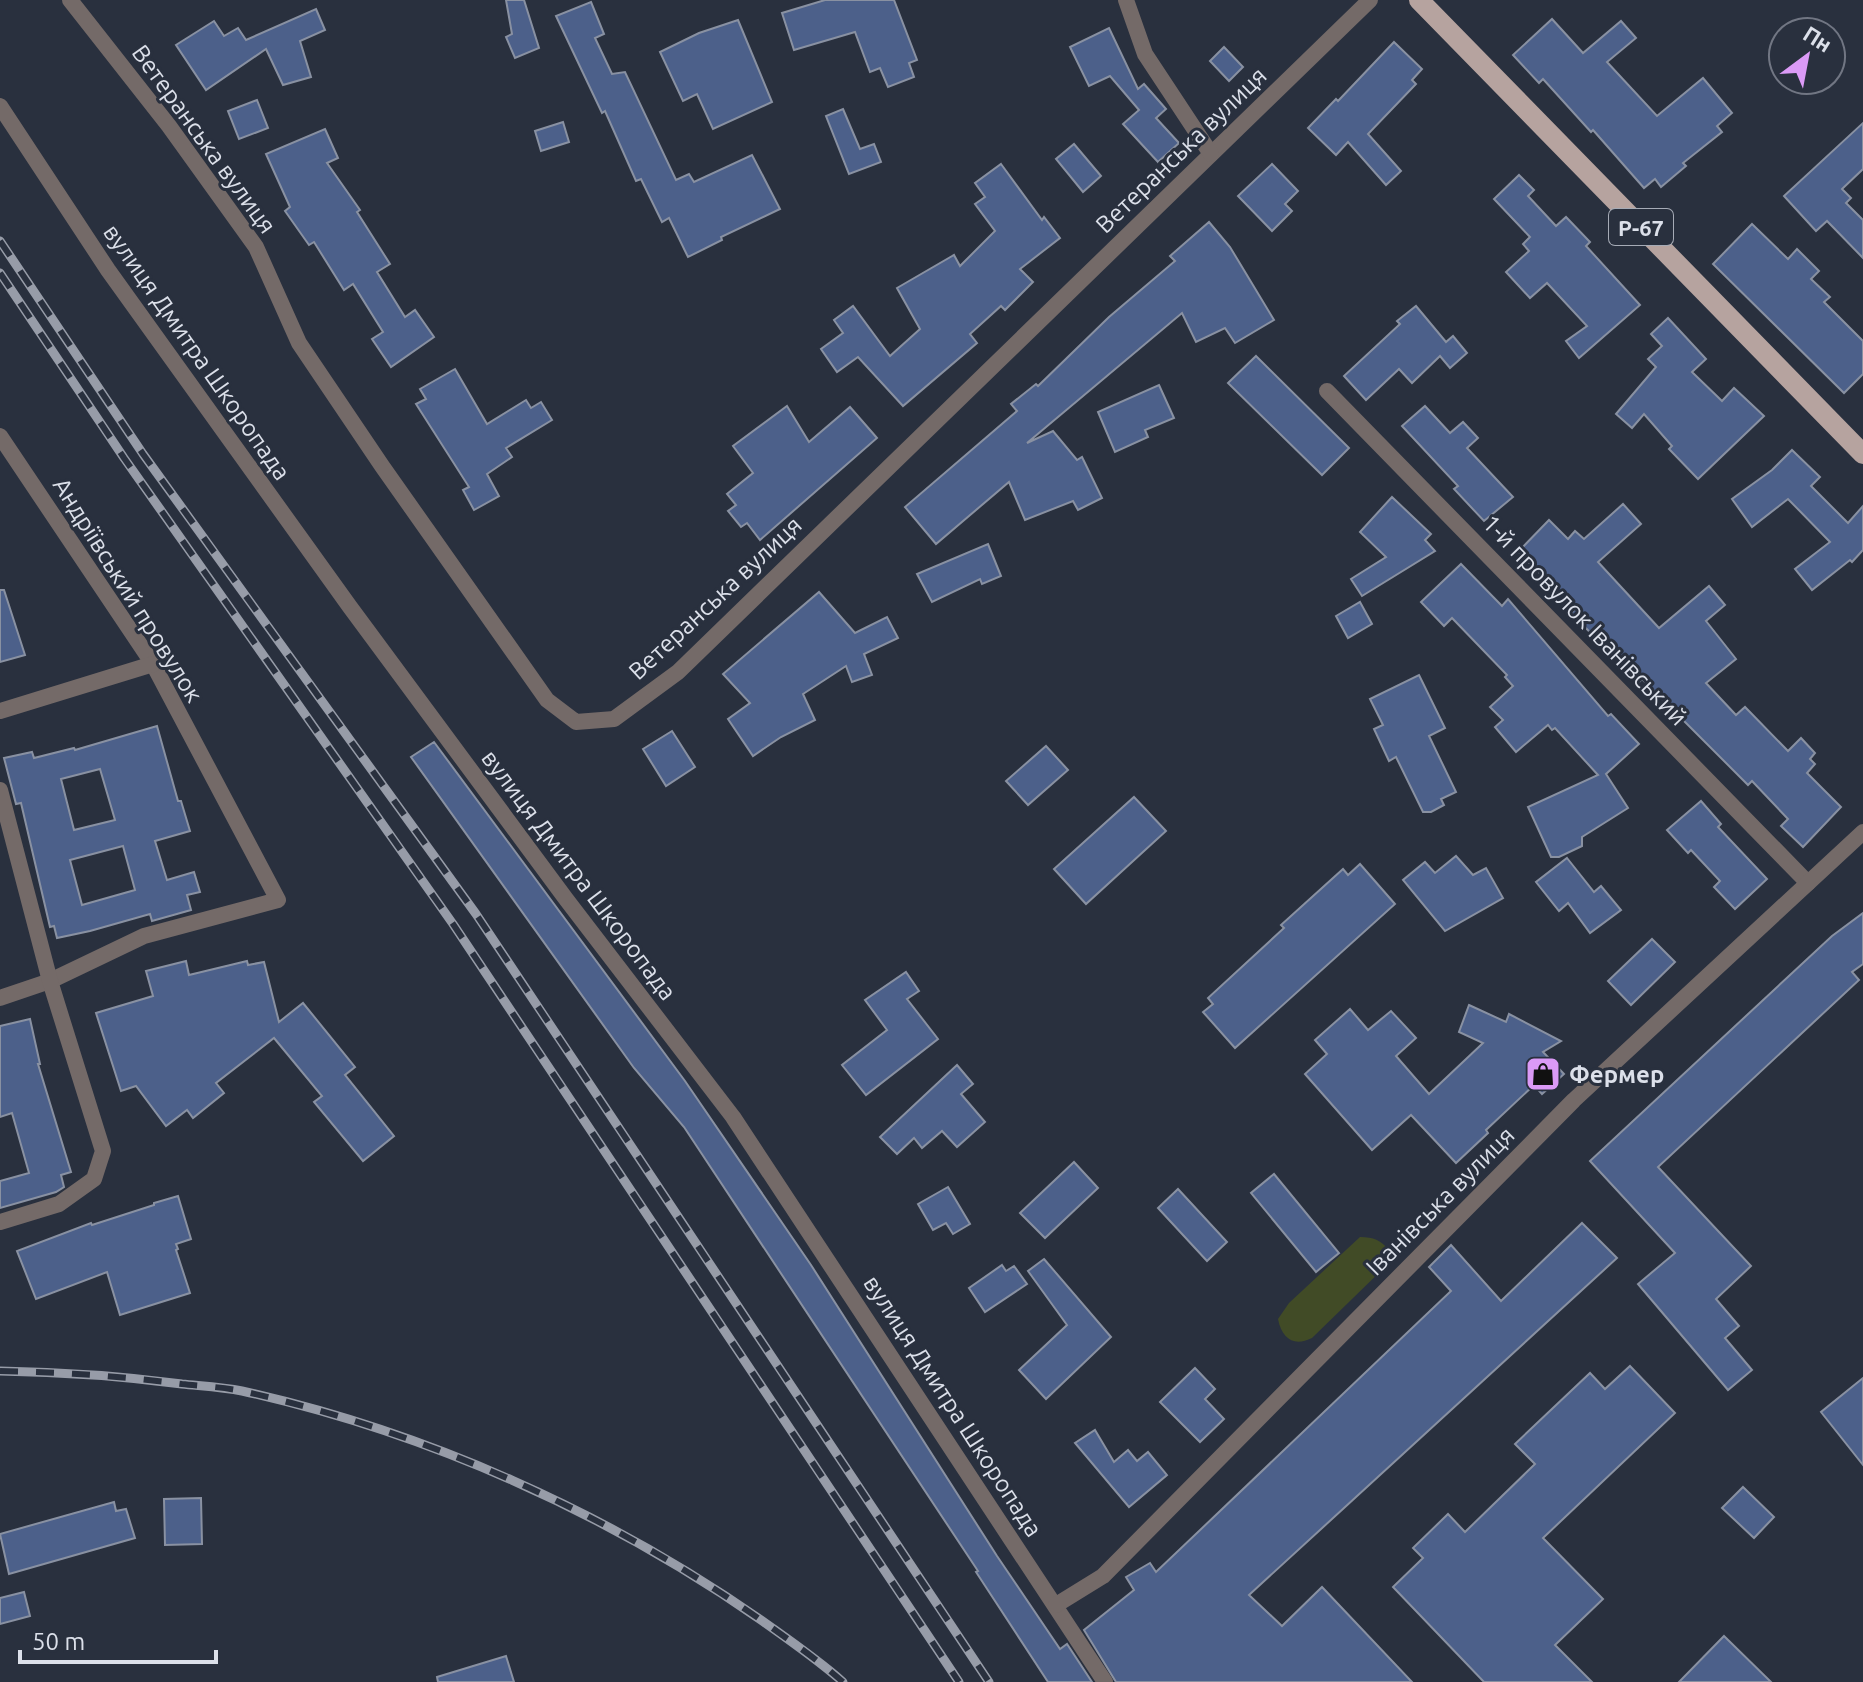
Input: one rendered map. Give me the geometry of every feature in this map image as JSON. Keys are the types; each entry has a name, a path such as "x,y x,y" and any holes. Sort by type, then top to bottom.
{"main road":[{"name":"Р-67","path":"1419,0 1863,454"}],"street":[{"name":"Ветеранська вулиця","path":"70,0 169,126 256,247 299,343 382,466 547,700 576,722 614,719 678,672 1370,0"},
{"path":"1126,0 1145,54 1211,154"},
{"name":"вулиця Дмитра Шкоропада","path":"0,106 108,270 350,607 566,899 733,1117 1105,1682"},
{"name":"1-й провулок Іванівський","path":"1327,391 1808,883"},
{"name":"Андріївський провулок","path":"0,436 153,664 278,900 144,936 50,981"},
{"path":"0,711 153,664"},
{"path":"0,790 50,981 103,1151 94,1179 59,1204 0,1222"},
{"name":"Іванівська вулиця","path":"1056,1605 1103,1576 1574,1100 1863,832"},
{"path":"0,998 50,981"}],"green space":[{"path":"1360,1237 1380,1241 1389,1250 1388,1264 1312,1338 1300,1342 1290,1339 1282,1332 1278,1319 1289,1303"}],"building":[{"path":"506,0 524,0 539,48 515,58 506,37 512,34"},
{"path":"825,0 894,0 917,60 909,63 914,77 888,87 880,68 870,72 855,32 794,50 782,13"},
{"path":"591,2 604,34 595,38 612,74 625,72 676,180 689,174 694,182 752,155 780,209 721,237 722,240 688,257 669,218 662,222 641,179 636,181 605,111 602,113 556,16"},
{"path":"316,9 325,30 300,41 311,77 283,85 266,49 206,90 176,45 214,21 224,36 238,28 246,40"},
{"path":"1552,19 1583,53 1621,21 1636,38 1607,62 1657,116 1703,78 1732,113 1717,126 1722,132 1683,163 1686,166 1661,187 1655,179 1644,188 1543,79 1539,83 1513,55"},
{"path":"738,20 772,102 713,129 697,94 683,101 660,52 699,33"},
{"path":"1109,28 1138,89 1144,84 1166,109 1156,118 1179,143 1158,162 1123,124 1139,110 1110,76 1089,86 1070,47"},
{"path":"1394,42 1422,69 1412,80 1416,84 1368,134 1401,171 1386,185 1348,142 1336,155 1308,128"},
{"path":"1224,47 1243,67 1229,81 1210,61"},
{"path":"257,100 268,128 239,139 228,111"},
{"path":"843,109 860,149 874,144 881,162 849,174 826,116"},
{"path":"563,122 569,142 541,151 535,131"},
{"path":"1863,123 1863,169 1842,189 1851,198 1846,203 1863,220 1863,258 1827,221 1816,231 1784,196"},
{"path":"325,129 338,158 327,163 360,210 357,212 390,264 377,272 405,317 415,310 434,337 391,367 372,339 383,332 353,284 344,290 314,242 309,245 285,211 290,207 266,154"},
{"path":"1074,144 1101,176 1083,192 1056,159"},
{"path":"1001,164 1042,220 1044,217 1060,238 1020,269 1033,282 1005,310 1001,306 970,334 977,343 903,406 858,357 837,372 821,349 843,333 834,320 853,306 890,356 920,329 897,288 954,255 960,266 995,231 975,204 985,197 975,183"},
{"path":"1272,164 1298,191 1285,204 1292,211 1272,231 1238,196"},
{"path":"1519,175 1534,190 1528,196 1556,226 1566,217 1590,242 1586,246 1640,305 1579,358 1566,341 1587,326 1547,283 1530,298 1506,272 1529,251 1523,244 1530,237 1494,199"},
{"path":"1209,222 1230,247 1274,320 1235,343 1225,328 1196,342 1182,313 1027,443 1053,431 1077,460 1082,457 1102,498 1078,510 1073,501 1025,520 1009,482 936,544 905,507 1017,411 1011,404 1036,384 1038,386 1109,317 1175,261 1170,256"},
{"path":"1752,224 1788,259 1797,249 1819,271 1811,279 1830,297 1824,302 1863,341 1863,374 1844,393 1713,264"},
{"path":"1416,306 1446,342 1453,336 1467,353 1450,368 1440,356 1412,383 1399,369 1366,400 1344,376 1400,324 1397,321"},
{"path":"1668,318 1706,359 1692,372 1722,401 1734,388 1764,416 1698,479 1669,449 1672,446 1644,414 1632,428 1616,414 1656,367 1648,359 1662,346 1651,334"},
{"path":"1256,356 1349,448 1322,475 1228,383"},
{"path":"455,369 487,424 526,400 531,408 541,402 552,420 506,448 512,457 487,474 499,496 474,510 463,490 469,487 416,404 426,399 420,389"},
{"path":"1159,385 1174,418 1145,430 1148,437 1115,452 1098,412"},
{"path":"787,406 809,442 850,407 877,438 760,540 747,523 741,527 728,511 736,505 727,494 753,473 733,446"},
{"path":"1425,406 1450,433 1463,422 1478,438 1467,448 1513,497 1484,521 1454,489 1458,486 1402,426"},
{"path":"1792,450 1820,477 1811,486 1848,523 1863,506 1863,550 1852,562 1850,560 1812,590 1795,569 1830,542 1788,499 1752,527 1732,499 1772,470"},
{"path":"1392,497 1431,534 1425,540 1435,551 1362,596 1351,579 1386,557 1360,532"},
{"path":"1623,504 1641,524 1598,562 1659,628 1709,586 1725,605 1706,621 1736,659 1706,683 1736,715 1745,707 1788,751 1801,738 1815,753 1810,759 1815,764 1807,773 1841,807 1803,847 1781,826 1788,819 1752,781 1748,785 1642,679 1639,682 1571,613 1576,608 1518,552 1549,520 1568,539 1575,531 1584,539"},
{"path":"988,544 1001,576 982,584 980,579 932,602 917,574"},
{"path":"1461,564 1502,606 1508,599 1608,716 1611,714 1639,744 1606,774 1628,808 1582,837 1582,846 1559,857 1551,857 1528,807 1598,775 1555,728 1552,730 1548,725 1516,752 1495,727 1503,720 1490,707 1513,686 1505,677 1507,675 1452,618 1444,626 1421,602"},
{"path":"0,590 4,590 25,655 0,662"},
{"path":"819,592 855,633 887,617 898,638 864,654 872,675 852,682 846,666 803,694 815,720 753,756 728,719 750,703 723,674"},
{"path":"1360,602 1372,624 1348,638 1336,616"},
{"path":"1419,675 1445,728 1429,736 1456,792 1441,799 1444,805 1431,812 1423,812 1396,757 1389,761 1374,729 1383,725 1370,699"},
{"path":"157,726 178,801 181,801 190,831 155,841 167,880 194,872 200,892 187,895 191,910 152,921 150,914 57,938 54,926 50,927 21,803 16,804 4,758 32,752 34,758 75,750","holes":["100,769 115,820 74,830 61,779","123,846 135,890 82,905 70,860"]},
{"path":"672,731 695,767 666,786 643,749"},
{"path":"434,742 685,1081 811,1265 997,1556 1060,1649 1067,1644 1092,1682 1048,1682 684,1127 634,1068 411,757"},
{"path":"1046,746 1068,770 1028,805 1006,781"},
{"path":"1134,797 1166,831 1086,904 1054,869"},
{"path":"1701,801 1721,824 1718,827 1767,879 1735,909 1714,887 1720,881 1667,830"},
{"path":"1456,856 1473,875 1486,868 1503,898 1445,931 1403,880 1425,862 1435,873"},
{"path":"1567,858 1594,892 1601,886 1621,910 1590,933 1568,903 1559,911 1536,882"},
{"path":"1360,864 1395,904 1235,1048 1203,1012 1213,1004 1208,998 1343,869 1348,875"},
{"path":"1863,913 1863,964 1852,972 1859,980 1658,1167 1751,1266 1716,1299 1739,1326 1725,1338 1752,1370 1728,1390 1638,1284 1675,1253 1590,1161 1832,936"},
{"path":"1652,939 1675,962 1631,1005 1608,981"},
{"path":"186,961 189,975 247,961 248,965 264,962 279,1022 303,1003 355,1067 345,1075 394,1136 363,1161 314,1102 322,1096 274,1038 216,1083 224,1093 193,1118 187,1110 166,1126 136,1086 121,1091 96,1013 153,996 146,971"},
{"path":"906,972 919,991 907,999 938,1039 866,1095 842,1065 887,1030 865,1000"},
{"path":"1469,1005 1506,1022 1509,1014 1561,1041 1543,1052 1564,1074 1542,1094 1534,1085 1456,1163 1411,1115 1372,1150 1305,1074 1327,1054 1315,1040 1350,1009 1368,1030 1391,1011 1416,1038 1396,1056 1429,1094 1483,1043 1459,1032"},
{"path":"30,1019 38,1064 71,1172 61,1175 64,1187 56,1192 0,1208 0,1181 29,1173 12,1113 0,1117 0,1026"},
{"path":"957,1065 973,1084 961,1094 985,1122 957,1147 942,1131 922,1148 914,1138 897,1154 880,1137"},
{"path":"1074,1162 1098,1188 1045,1238 1020,1213"},
{"path":"1274,1174 1339,1253 1316,1272 1251,1193"},
{"path":"948,1187 970,1224 953,1234 946,1223 933,1230 918,1204"},
{"path":"1178,1189 1227,1242 1207,1261 1158,1208"},
{"path":"178,1196 191,1239 176,1244 176,1250 190,1293 120,1315 107,1272 36,1299 17,1251 91,1223"},
{"path":"1582,1223 1617,1258 1249,1595 1282,1626 1322,1587 1412,1682 1116,1682 1084,1630 1134,1590 1126,1577 1150,1563 1156,1572 1451,1291 1429,1267 1451,1245 1501,1301"},
{"path":"1044,1259 1111,1337 1046,1399 1019,1370 1067,1325 1028,1271"},
{"path":"1002,1265 1006,1271 1014,1266 1027,1284 985,1312 969,1288"},
{"path":"1630,1366 1675,1413 1543,1538 1603,1599 1555,1645 1592,1682 1484,1682 1393,1587 1423,1558 1413,1548 1448,1514 1465,1532 1535,1464 1515,1444 1590,1373 1605,1389"},
{"path":"1195,1368 1215,1389 1205,1399 1224,1419 1200,1442 1160,1402"},
{"path":"1863,1378 1863,1465 1821,1412"},
{"path":"1095,1430 1114,1462 1128,1450 1137,1461 1148,1452 1167,1475 1129,1507 1075,1443"},
{"path":"1743,1487 1774,1517 1754,1538 1722,1508"},
{"path":"201,1498 202,1544 165,1545 164,1499"},
{"path":"114,1502 116,1511 126,1509 135,1538 9,1574 0,1534"},
{"path":"24,1592 30,1616 0,1624 0,1598"},
{"path":"1724,1636 1771,1682 1679,1682"},
{"path":"506,1656 514,1682 438,1682 437,1677"}],"railway":[{"path":"0,241 143,454 476,914 989,1682"},
{"path":"0,273 124,458 453,924 959,1682"},
{"path":"0,1371 68,1373 242,1391 311,1408 446,1453 512,1480 640,1544 761,1620 843,1682"}],"place":[{"name":"Фермер","path":"1543,1074"}]}
